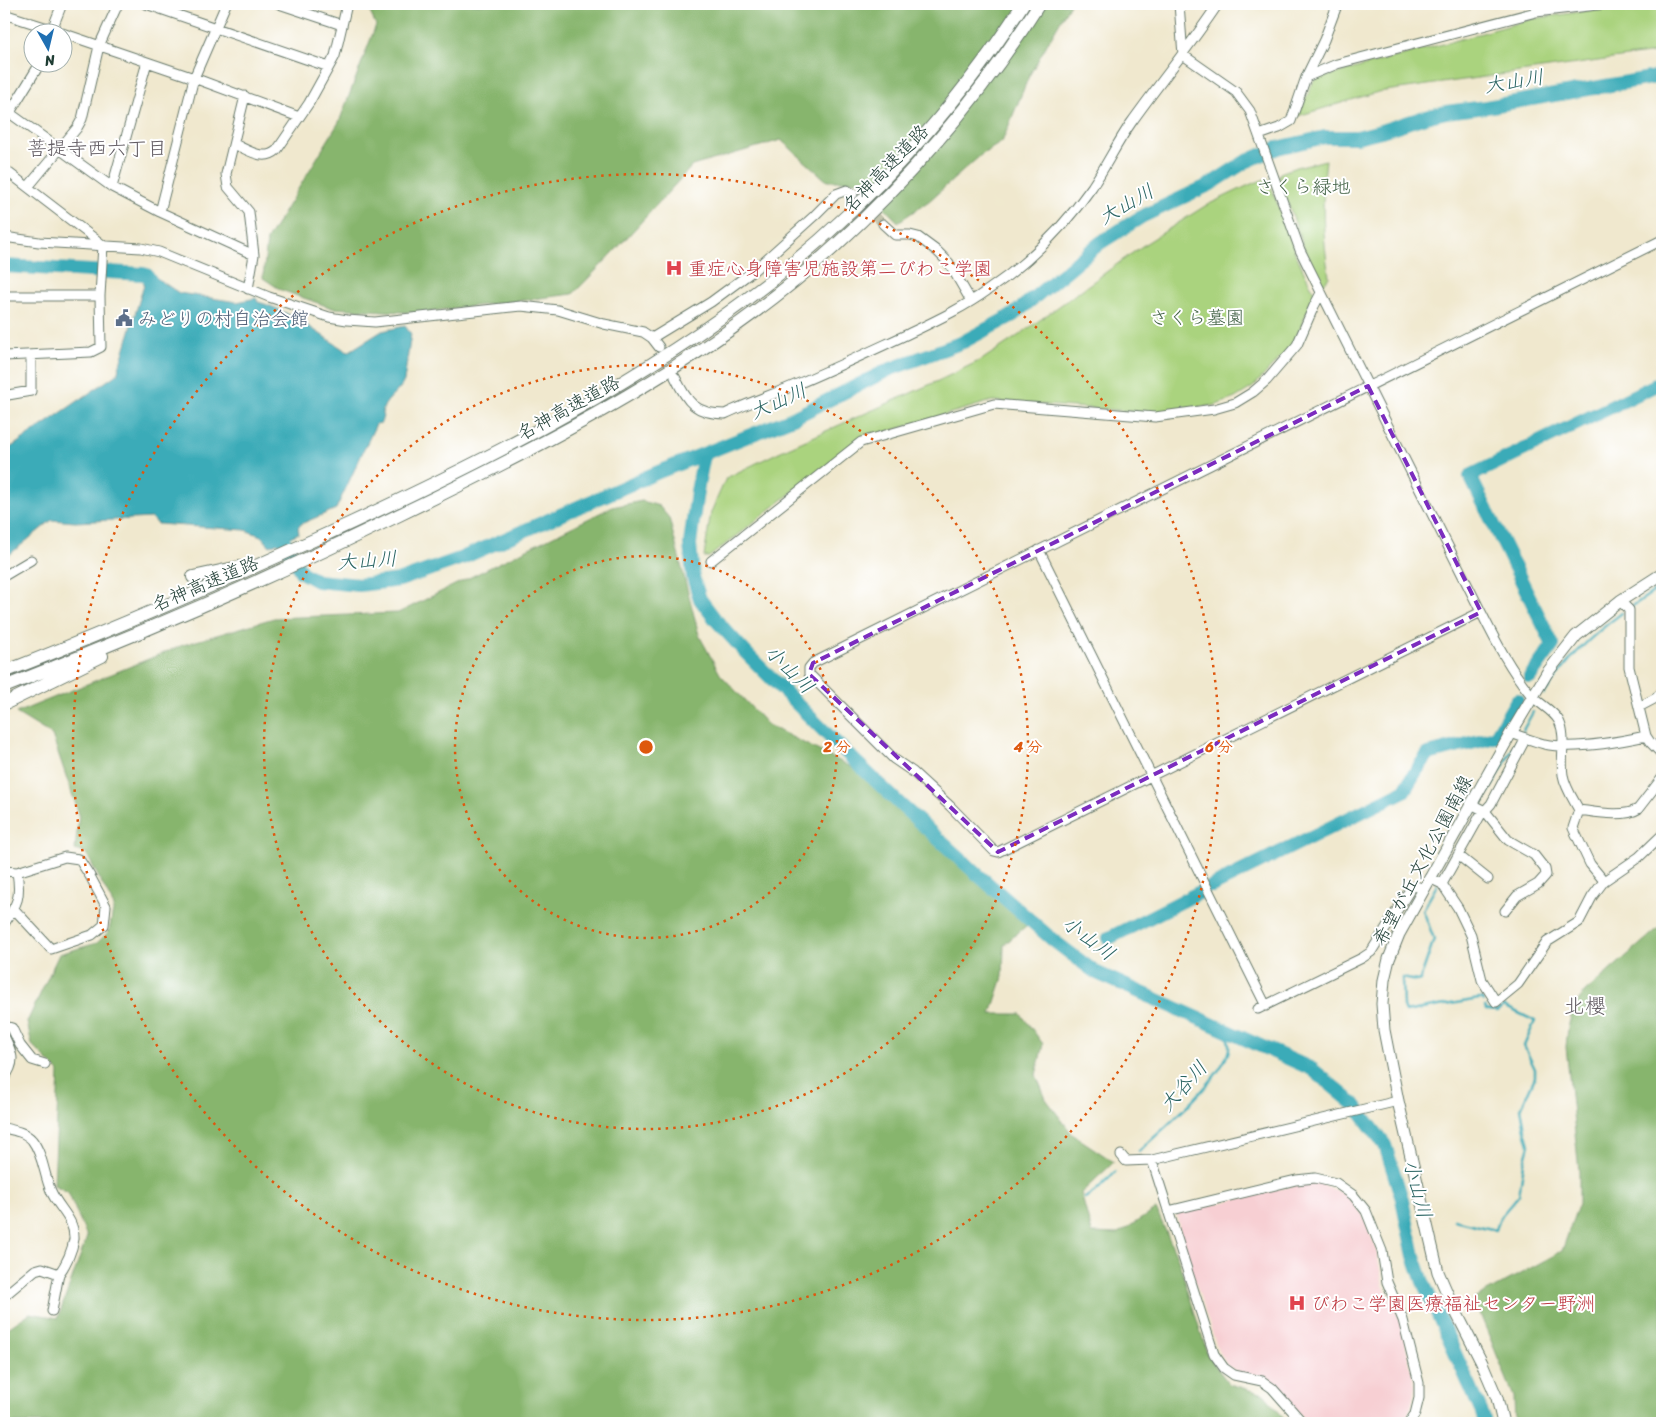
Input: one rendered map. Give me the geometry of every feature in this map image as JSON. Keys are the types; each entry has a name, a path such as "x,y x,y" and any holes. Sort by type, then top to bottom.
{"highway":[{"name":"名神高速道路","path":"4,672 178,601 429,486 567,414 674,350 770,282 866,197 911,150 980,66 1023,4"},
{"name":"名神高速道路","path":"4,687 310,558 467,482 574,426 682,361 777,294 833,248 876,208 922,160 958,118 991,75 1039,4"},
{"path":"193,576 249,565 276,557"},
{"path":"4,704 209,602"}],"main road":[{"name":"希望が丘文化公園南線","path":"1503,1423 1497,1398 1438,1272 1398,1101 1384,1030 1382,1004 1384,980 1389,959 1399,934 1511,733 1547,673 1576,636 1620,602 1662,574"}],"street":[{"path":"4,4 4,15 25,22"},
{"path":"58,22 62,4"},
{"path":"28,187 60,150 82,119 99,46 118,4"},
{"path":"146,4 329,67"},
{"path":"160,212 194,78 226,4"},
{"path":"279,4 342,25"},
{"path":"234,144 259,156 272,154 277,150 309,103 335,56 347,4"},
{"path":"1179,4 1183,55"},
{"path":"675,377 692,405 713,414 725,414 892,341 971,301 1020,266 1060,228 1093,185 1124,132 1183,55 1218,4"},
{"path":"1260,136 1291,121 1306,77 1324,40 1336,4"},
{"path":"1306,77 1337,64 1536,12 1606,4"},
{"path":"72,37 194,78 299,117"},
{"path":"1183,55 1236,92 1250,112 1300,250 1501,652 1533,697 1556,717 1560,723 1563,775 1569,792 1579,810 1573,828 1590,864 1604,881"},
{"path":"112,187 147,62"},
{"path":"35,72 12,109 11,114 112,187 160,212 254,255"},
{"path":"245,96 226,174 228,187 249,212 254,255 248,289"},
{"path":"4,169 103,245"},
{"path":"652,338 711,302 753,271 836,194 847,190 853,194"},
{"path":"883,224 895,235 910,234 918,237 937,251 949,263 971,301"},
{"path":"4,237 39,242 141,248 159,252 248,289 329,317 374,322 533,306 558,310 604,324 643,332 652,338 659,347"},
{"path":"1481,612 998,852 994,851 913,772 894,759 809,674 809,668 813,663 1662,240"},
{"path":"4,356 91,352 101,347 100,296 103,245"},
{"path":"711,561 861,442 994,404 1156,417 1214,409 1235,403 1253,392 1267,380 1297,345 1321,293"},
{"path":"4,296 100,296"},
{"path":"4,398 8,395 31,391 31,356"},
{"path":"1039,550 1151,776 1262,1007 1371,952 1411,888 1416,886 1423,889"},
{"path":"4,576 31,560"},
{"path":"1620,602 1629,610 1629,668 1646,736 1662,754"},
{"path":"1639,706 1656,698 1662,692"},
{"path":"1511,733 1545,744 1562,745 1620,741 1646,736"},
{"path":"1442,884 1458,855 1491,804 1526,738"},
{"path":"1579,810 1610,814 1633,812 1638,809 1662,778"},
{"path":"1471,804 1485,811 1508,840 1534,855 1545,869 1546,875 1538,884 1517,896 1506,911"},
{"path":"1429,878 1442,884 1447,889 1465,920 1471,935 1482,980 1496,1002 1518,984 1547,942 1580,922 1592,897 1604,881 1639,857 1662,835"},
{"path":"1458,855 1488,879"},
{"path":"4,870 17,872 65,857 79,859 106,906 104,925 92,935 51,949 14,909"},
{"path":"4,924 14,909 20,891 17,872"},
{"path":"4,1029 5,1026 12,1028 20,1045 32,1060 45,1064"},
{"path":"4,1036 13,1053 11,1070 4,1078"},
{"path":"1121,1155 1126,1161 1152,1160 1398,1101"},
{"path":"4,1128 24,1133 32,1140 43,1164 50,1190 71,1221 74,1238 67,1263 59,1274 52,1311"},
{"path":"1152,1160 1214,1354 1224,1368 1234,1375 1262,1381 1272,1388 1303,1423"},
{"path":"1168,1211 1296,1180 1315,1178 1336,1183 1353,1195 1366,1211 1378,1238 1382,1250 1386,1282 1403,1320 1420,1383 1415,1414 1409,1423"},
{"path":"4,1296 35,1270 42,1268 59,1274"}],"highlighted area":[{"path":"1368,386 1481,612 998,852 809,674 813,663"}],"shaded area":[{"name":"びわこ学園医療福祉センター野洲","path":"1315,1181 1346,1195 1362,1214 1376,1248 1383,1285 1400,1321 1415,1386 1411,1407 1403,1423 1308,1423 1267,1377 1239,1372 1228,1366 1219,1353 1181,1239 1177,1213"}],"green space":[{"path":"366,4 1070,4 1029,76 1002,142 981,155 929,201 898,222 858,181 827,181 781,140 692,166 573,294 418,313 332,308 281,290 263,278 267,240 339,122 376,25"},
{"path":"1632,4 1662,4 1662,52 1378,92 1298,116 1314,80 1532,19"},
{"name":"さくら緑地","path":"1326,160 1323,218 1329,277 1323,285 1304,248 1279,178 1280,173"},
{"name":"さくら墓園","path":"1268,178 1296,255 1315,294 1293,344 1253,387 1235,398 1216,405 1156,413 992,401 859,440 709,557 704,557 711,512 726,478 983,359 1145,244 1205,206"},
{"path":"642,501 659,506 669,518 699,635 720,674 768,725 859,771 1027,925 1004,945 1003,977 991,1014 1021,1014 1043,1044 1036,1075 1046,1099 1072,1134 1114,1162 1081,1193 1092,1233 1118,1234 1156,1209 1178,1259 1208,1356 1229,1384 1264,1394 1288,1423 4,1423 4,1326 8,1328 30,1313 58,1318 87,1237 68,1192 54,1185 59,1072 32,1045 27,1022 59,954 97,943 109,931 114,906 86,853 75,850 79,814 52,735 16,713 183,645 274,618 398,613 612,507"},
{"path":"1662,925 1662,1423 1515,1423 1514,1397 1474,1299 1562,1251 1579,1203 1579,1171 1566,1047 1573,1008 1584,993"}],"water":[{"path":"149,273 179,293 237,302 256,298 258,302 293,317 348,352 382,331 405,326 411,334 402,386 385,405 381,423 376,424 336,509 301,524 298,528 299,533 270,546 261,536 245,530 158,524 151,518 75,522 52,520 4,559 4,452 117,374 145,277"}],"waterway":[{"name":"大山川","path":"281,523 284,540 301,572 317,581 359,585 400,580 462,558 656,473 793,418 888,370 963,342 1013,315 1100,243 1141,217 1209,185 1245,162 1277,148 1325,137 1357,137 1446,112 1486,107 1662,76"},
{"path":"4,266 143,274 147,275 156,290"},
{"path":"1530,677 1553,645 1470,476 1662,382"},
{"name":"小山川","path":"704,455 690,544 693,577 700,599 715,619 746,653 833,740 977,874 1054,941 1095,972 1312,1069 1354,1104 1385,1145 1402,1199 1414,1256 1423,1282 1485,1423"},
{"path":"1631,607 1662,586"},
{"path":"1544,694 1579,650 1622,613"},
{"path":"1212,886 1404,791 1428,754 1495,737 1517,700"},
{"path":"1522,732 1533,712"},
{"path":"1482,804 1517,741"},
{"path":"1437,885 1423,910 1434,939 1420,980 1402,978 1403,1007 1405,1012 1479,999 1484,1001"},
{"path":"1109,938 1202,891"},
{"path":"1454,1220 1496,1230 1500,1217 1519,1195 1529,1145 1521,1108 1535,1077 1535,1069 1524,1046 1535,1021 1504,1006 1497,1011 1486,1010 1485,1007"},
{"name":"大谷川","path":"1139,1151 1176,1117 1216,1074 1225,1061 1229,1049 1225,1030"},
{"name":"大谷川","path":"1085,1198 1097,1190 1115,1172"}],"tunnel":[{"path":"857,197 883,224"}],"place":[{"name":"重症心身障害児施設第二びわこ学園","path":"674,268"},
{"name":"みどりの村自治会館","path":"124,318"},
{"name":"びわこ学園医療福祉センター野洲","path":"1297,1303"}],"district":[{"name":"菩提寺西六丁目","path":"97,148"},
{"name":"北櫻","path":"1585,1006"}]}
